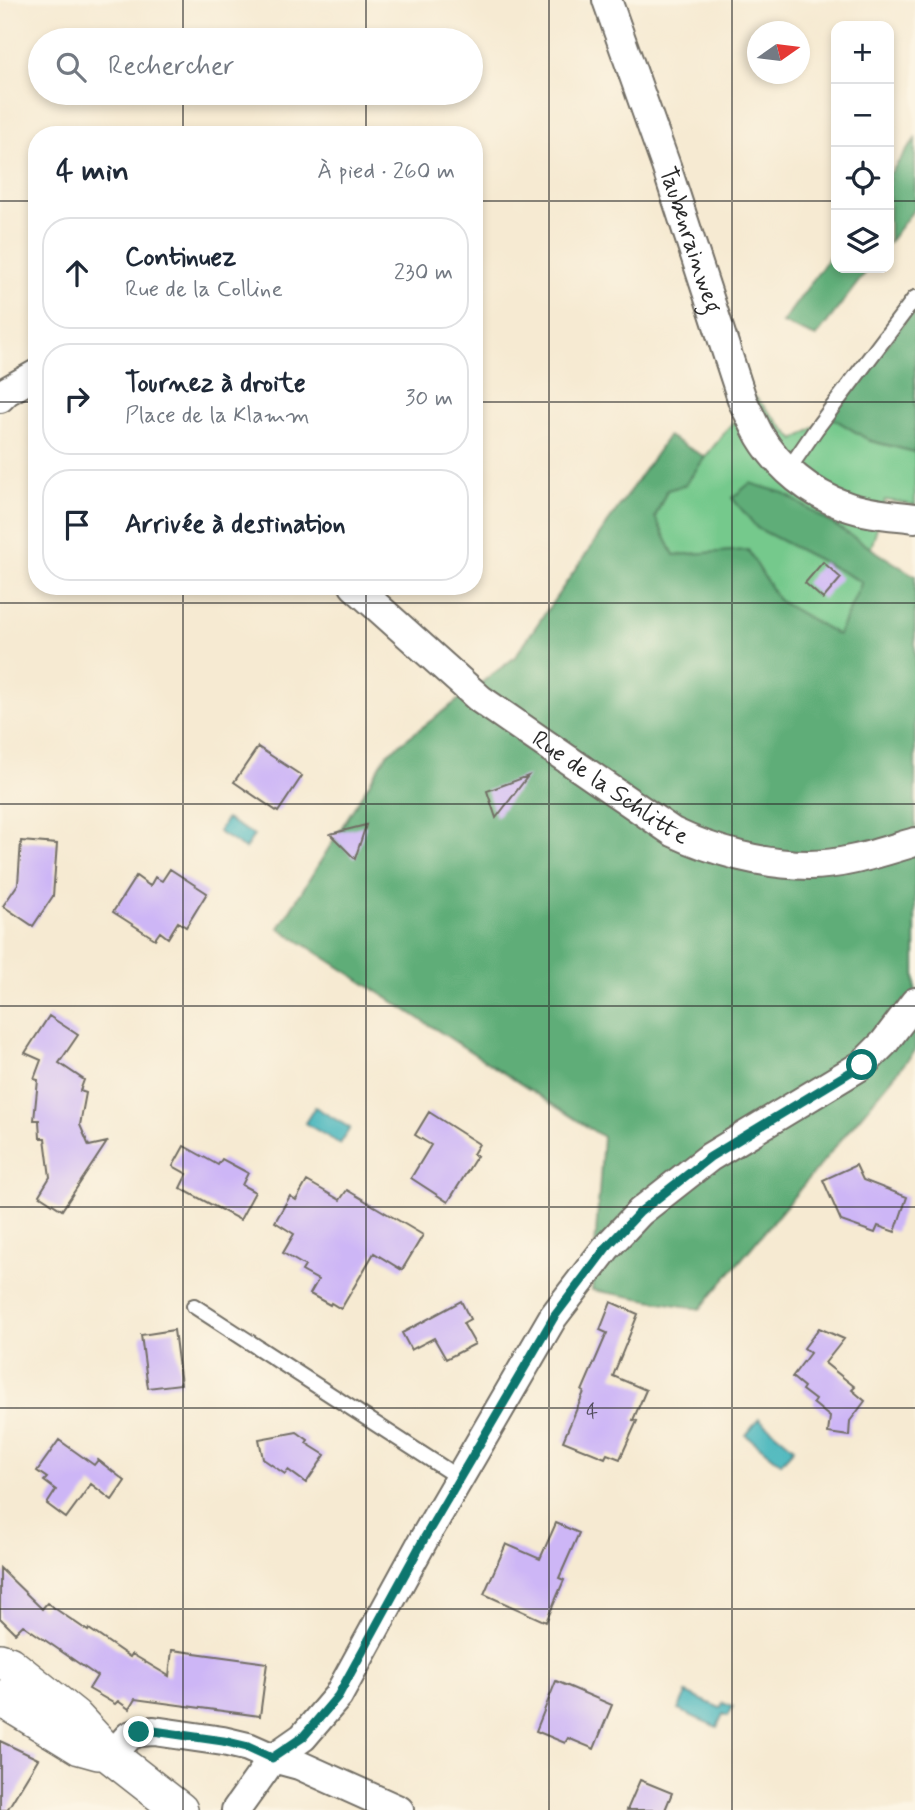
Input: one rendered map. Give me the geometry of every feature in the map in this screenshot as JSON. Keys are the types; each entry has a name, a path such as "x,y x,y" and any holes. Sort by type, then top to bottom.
{"street":[{"name":"Taubenrainweg","path":"607,0 666,166 743,402 760,436 774,455 803,484 828,499 869,512 915,518"},
{"path":"0,398 28,379"},
{"name":"Rue de la Schlitte","path":"364,595 480,699 662,825 694,842 759,859 809,865 863,857 915,842"},
{"path":"236,1810 272,1758 303,1737 338,1696 459,1478 554,1317 606,1248 640,1212 710,1157 862,1065 884,1043 915,1002"},
{"path":"0,1661 9,1664 74,1716 111,1756 180,1810"},
{"path":"0,1698 80,1747 111,1756"},
{"path":"111,1756 130,1736 139,1732 154,1731 223,1741 299,1765 399,1810"}],"lane":[{"path":"788,470 915,299"},
{"path":"194,1306 459,1478"}],"green space":[{"path":"915,139 915,208 894,235 894,210 894,168"},
{"path":"831,255 831,273 865,273 816,337 782,323"},
{"path":"915,308 915,452 871,441 831,417"},
{"path":"754,396 795,440 831,417 870,441 915,452 915,505 885,500 871,548 783,493 757,528 862,582 838,635 778,600 748,550 674,555 655,517 667,490 686,485"},
{"path":"668,436 705,457 685,485 667,490 655,517 674,555 748,550 778,600 838,635 862,582 757,528 732,498 750,483 783,493 915,576 915,1051 700,1309 592,1290 603,1137 279,928 388,753 514,658"}],"water":[{"path":"226,819 254,835 245,849 218,832"},
{"path":"315,1107 350,1128 340,1144 305,1123"},
{"path":"759,1419 794,1448 781,1463 746,1435"},
{"path":"686,1693 720,1708 723,1703 733,1707 728,1716 723,1714 717,1727 678,1710"}],"building":[{"path":"823,562 841,578 823,599 805,583"},
{"path":"258,747 302,776 278,812 234,782"},
{"path":"528,776 496,818 487,791"},
{"path":"366,825 355,859 330,834"},
{"path":"21,841 57,844 53,896 33,926 3,906 18,884"},
{"path":"170,869 207,893 186,927 178,922 168,938 160,932 155,939 113,912 136,876 150,886 155,877 162,881"},
{"path":"49,1016 78,1035 59,1063 84,1080 80,1091 86,1093 80,1125 89,1146 107,1142 62,1210 39,1195 50,1177 45,1138 40,1138 39,1120 34,1120 38,1080 34,1079 41,1060 25,1053"},
{"path":"429,1112 479,1144 473,1154 477,1156 448,1202 411,1178 431,1145 415,1135"},
{"path":"184,1146 218,1165 222,1159 248,1173 242,1185 255,1192 240,1220 180,1188 187,1174 173,1166"},
{"path":"856,1165 863,1180 907,1197 895,1232 878,1226 875,1233 841,1221 823,1180"},
{"path":"307,1181 340,1200 347,1190 423,1235 402,1270 374,1253 341,1309 310,1294 318,1280 302,1271 305,1266 283,1253 294,1234 275,1222 290,1196 296,1200"},
{"path":"461,1301 470,1319 463,1323 475,1344 446,1359 434,1338 411,1350 402,1333"},
{"path":"611,1302 638,1314 613,1376 646,1390 633,1420 637,1421 620,1459 607,1454 605,1458 563,1441 607,1333 600,1330"},
{"path":"819,1328 844,1339 825,1363 855,1387 852,1390 865,1401 850,1421 849,1436 828,1433 830,1417 813,1403 815,1400 802,1390 804,1387 792,1377 810,1353 804,1348"},
{"path":"174,1330 181,1384 148,1388 141,1335"},
{"path":"297,1432 308,1440 306,1443 325,1455 306,1483 288,1470 285,1474 263,1459 259,1439"},
{"path":"59,1440 94,1465 98,1460 125,1481 112,1500 91,1484 66,1518 47,1504 56,1490 44,1481 47,1478 37,1471"},
{"path":"556,1523 579,1533 559,1578 564,1580 546,1622 484,1594 506,1544 540,1559"},
{"path":"0,1568 42,1609 47,1603 130,1657 132,1654 169,1676 172,1650 267,1663 260,1716 135,1699 129,1709 118,1701 115,1704 89,1689 97,1676 23,1625 15,1633 0,1618"},
{"path":"556,1681 612,1705 594,1749 568,1738 565,1743 536,1731"},
{"path":"0,1741 38,1759 7,1810 0,1810"},
{"path":"640,1780 672,1793 665,1810 627,1810"}],"route":[{"path":"139,1732 154,1731 223,1741 248,1747 272,1758 303,1737 338,1696 425,1537 554,1317 606,1248 640,1212 710,1157 862,1065"}]}
